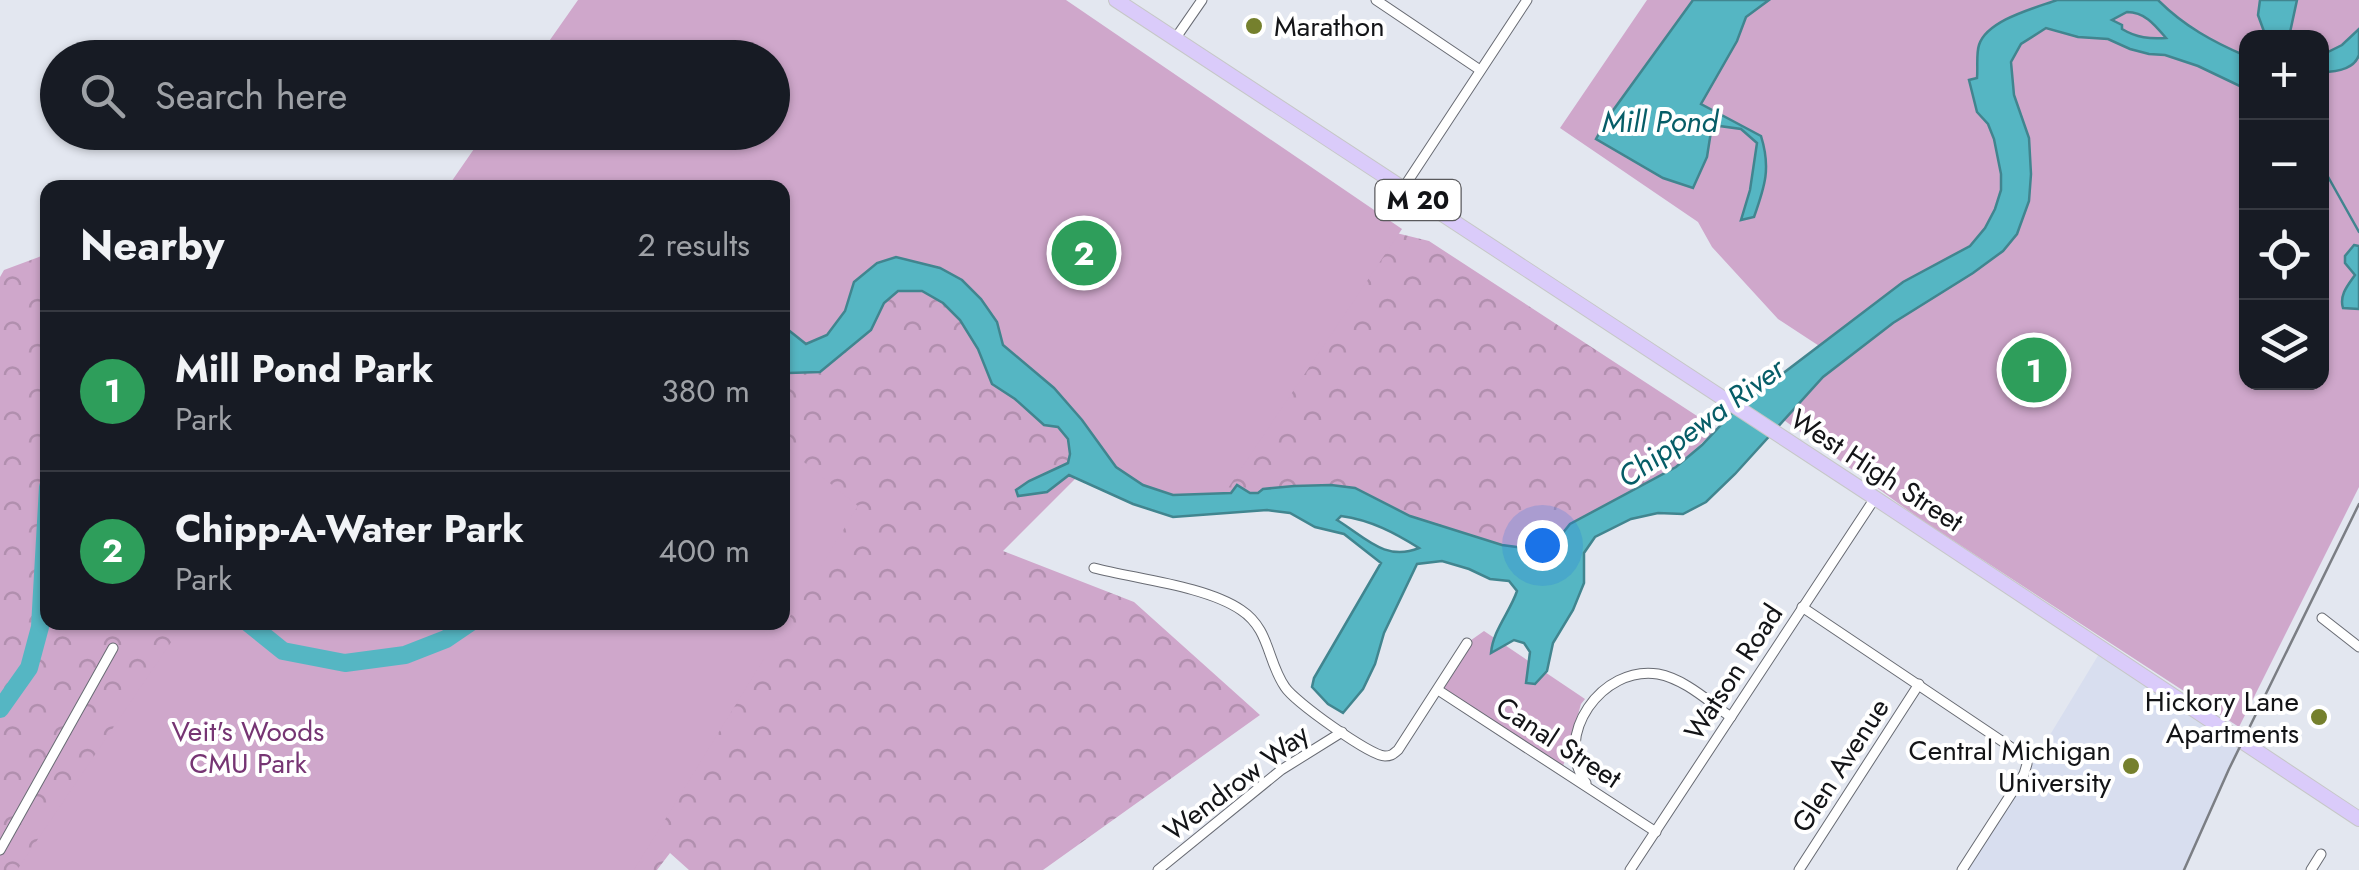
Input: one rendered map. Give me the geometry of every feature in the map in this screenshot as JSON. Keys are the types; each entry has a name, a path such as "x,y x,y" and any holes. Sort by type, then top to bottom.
{"main road":[{"name":"West High Street","path":"1116,0 2359,820"}],"street":[{"path":"1175,39 1202,0"},
{"path":"1376,0 1480,70"},
{"path":"1402,190 1527,0"},
{"name":"Watson Road","path":"1630,870 1874,498"},
{"path":"1094,568 1202,593 1240,609 1261,630 1278,675 1290,693 1306,708 1377,754 1392,755 1402,745 1467,643"},
{"path":"1802,607 2022,753 2026,761 2024,774 1962,870"},
{"path":"2322,618 2359,646"},
{"path":"0,850 113,648"},
{"path":"1591,789 1578,769 1576,744 1590,704 1610,684 1633,675 1664,676 1683,684 1731,717"},
{"name":"Glen Avenue","path":"1799,870 1919,684"},
{"name":"Canal Street","path":"1438,690 1656,832"},
{"name":"Wendrow Way","path":"1158,870 1273,776 1342,732"},
{"path":"2311,870 2321,854"}],"shaded area":[{"name":"Central Michigan University","path":"2102,649 2242,742 2185,870 1962,870 2036,758"}],"green space":[{"path":"578,0 1066,0 1402,229 1212,512 1142,504 944,284 890,286 830,354 790,343 790,180 453,180 473,150 790,150 790,40 550,40"},
{"path":"1647,0 2359,0 2359,487 2239,727 1920,519 1770,410 1836,357 1778,319 1712,247 1698,222 1560,128"},
{"path":"1335,218 1429,241 1717,429 1676,467 1570,524 1558,539 1532,549 1502,545 1410,516 1355,488 1250,493 1241,489 1220,493"},
{"name":"Veit's Woods CMU Park","path":"40,257 40,630 790,630 790,373 820,372 871,330 884,303 898,291 922,291 943,303 960,320 978,349 992,384 1044,425 1058,427 1068,439 1068,463 1047,492 1069,475 1076,478 1003,551 1134,602 1260,715 1043,870 689,870 670,853 657,870 0,870 0,277 4,270"},
{"path":"790,451 858,506 790,616"},
{"name":"Veit's Woods CMU Park","path":"179,630 782,630 634,870 17,870"},
{"path":"1484,631 1585,699 1562,770 1438,690 1467,643"}],"water":[{"name":"Mill Pond","path":"1693,0 1769,0 1746,17 1737,41 1701,104 1761,136 1765,177 1754,217 1741,220 1757,143 1741,129 1712,125 1707,157 1693,188 1663,178 1596,139"},
{"path":"2057,0 2158,0 2199,32 2239,53 2239,86 2198,66 2130,49 2108,39 2078,37 2046,28 2021,44 2011,62 2014,95 2029,138 2031,174 2029,201 2017,234 2003,251 1893,323 1823,377 1706,502 1683,514 1658,513 1631,519 1595,537 1584,553 1584,583 1573,610 1553,643 1547,671 1535,684 1526,683 1530,652 1524,643 1514,640 1491,653 1517,591 1509,581 1490,579 1442,561 1417,564 1363,689 1343,713 1328,704 1312,687 1314,678 1381,563 1344,534 1315,527 1290,513 1267,510 1173,517 1069,475 1047,492 1018,496 1016,490 1029,481 1068,463 1068,439 1058,427 1044,425 992,384 978,349 960,320 943,303 922,291 898,291 884,303 871,330 820,372 790,373 790,331 806,344 827,335 845,311 854,282 877,263 896,257 940,268 962,280 997,322 1003,345 1054,388 1116,467 1143,485 1173,495 1231,493 1237,485 1250,493 1294,486 1355,488 1410,516 1502,545 1532,549 1558,539 1570,524 1676,467 1736,409 1903,282 1970,246 1995,209 2001,174 1994,139 1977,112 1969,80 1977,78 1979,45 2001,22","holes":["2127,12 2144,17 2166,38 2133,34 2112,20","1341,516 1382,528 1419,548 1407,552 1385,550 1337,520"]},
{"path":"2260,0 2297,0 2291,30 2263,30 2258,15"},
{"path":"2359,29 2356,60 2343,69 2329,71 2329,52"},
{"path":"2354,245 2359,246 2359,309 2343,308 2342,303 2355,275 2345,263 2345,256"}],"waterway":[{"path":"2329,178 2359,232"},
{"name":"Chippewa River","path":"0,709 29,668 40,627"},
{"name":"Chippewa River","path":"257,630 283,651 345,663 405,655 459,630"}],"railway":[{"path":"2184,870 2359,504"}],"place":[{"name":"Marathon","path":"1254,26"},
{"name":"Chipp-A-Water Park","path":"1084,253"},
{"name":"Mill Pond Park","path":"2034,370"},
{"name":"Hickory Lane Apartments","path":"2319,717"},
{"name":"Central Michigan University","path":"2131,766"}]}
